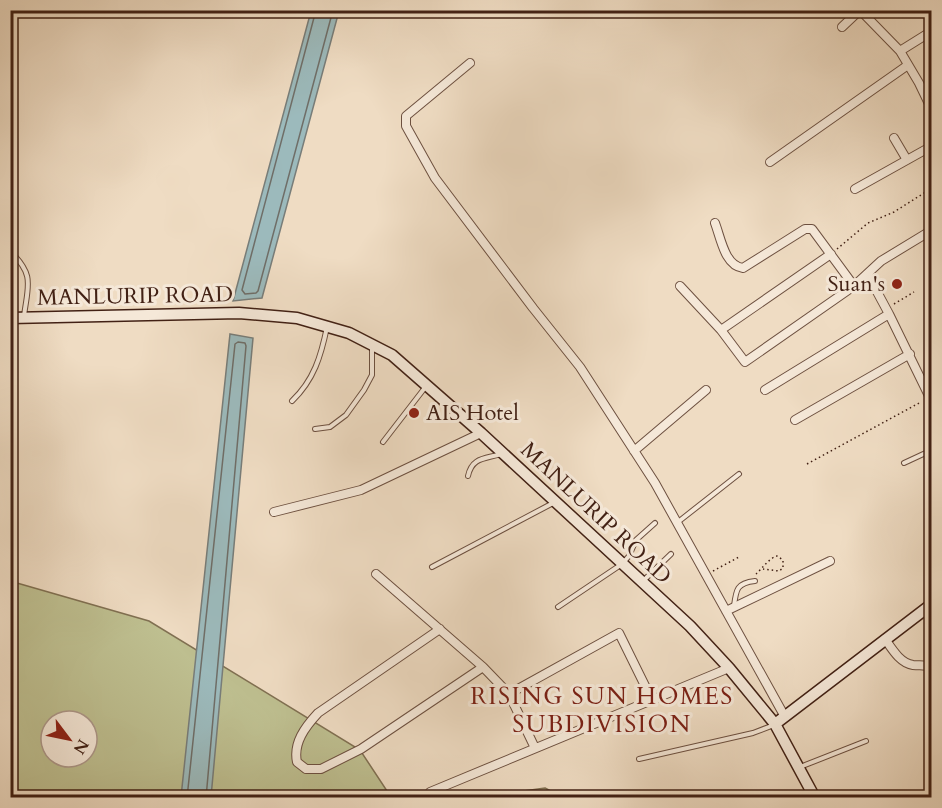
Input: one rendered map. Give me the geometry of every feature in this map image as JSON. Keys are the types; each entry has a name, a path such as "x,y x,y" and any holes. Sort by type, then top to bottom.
{"main road":[{"name":"MANLURIP ROAD","path":"10,318 239,312 297,318 328,326 349,333 392,355 481,433 690,626 729,668 775,724 815,798"},
{"path":"775,724 932,604"}],"street":[{"path":"842,27 860,10 900,51 932,110"},
{"path":"900,51 932,32"},
{"path":"470,63 406,116 406,126 435,178 580,367 634,451 678,522 706,574 730,609 785,717"},
{"path":"770,162 908,65"},
{"path":"894,138 907,160"},
{"path":"855,189 932,146"},
{"path":"716,223 729,261 736,267 743,268 809,228 812,229 854,286"},
{"path":"680,286 721,330 745,362 854,286 881,261 932,230"},
{"path":"721,330 831,254"},
{"path":"868,275 910,354 930,399"},
{"path":"765,390 888,311"},
{"path":"795,420 910,354"},
{"path":"634,451 706,390"},
{"path":"274,512 361,490 481,433"},
{"path":"730,609 830,561"},
{"path":"376,574 483,667 509,694 536,748"},
{"path":"440,629 318,713 306,726 294,751 297,762 306,768 321,769 361,749 483,667"},
{"path":"509,694 619,633 652,700"},
{"path":"885,639 907,663 925,664 932,668"},
{"path":"430,792 729,668"}],"lane":[{"path":"10,251 23,263 28,272 24,318"},
{"path":"292,401 303,391 315,370 328,326"},
{"path":"315,429 330,427 346,415 364,390 372,375 371,344"},
{"path":"383,442 427,385"},
{"path":"904,463 932,450"},
{"path":"468,477 475,462 502,453"},
{"path":"678,522 739,474"},
{"path":"432,567 556,502"},
{"path":"558,607 622,564 629,556 636,540 655,523"},
{"path":"642,582 670,554"},
{"path":"730,609 739,587 744,582 755,581"},
{"path":"639,759 753,733 775,724"},
{"path":"799,767 866,741"}],"path":[{"path":"831,254 868,223 894,212 932,188"},
{"path":"888,311 914,292"},
{"path":"807,464 930,399"},
{"path":"706,574 739,557"},
{"path":"774,557 783,560 783,567 779,571 762,569 774,557"}],"green space":[{"path":"10,581 149,621 360,750 391,797 11,797"},
{"path":"545,788 562,797 496,797 509,793"}],"water":[{"path":"311,11 339,11 262,298 233,301"},
{"path":"230,334 253,338 211,797 181,797"}],"place":[{"name":"Suan's","path":"897,284"},
{"name":"AIS Hotel","path":"414,413"}],"district":[{"name":"RISING SUN HOMES SUBDIVISION","path":"602,710"}]}
